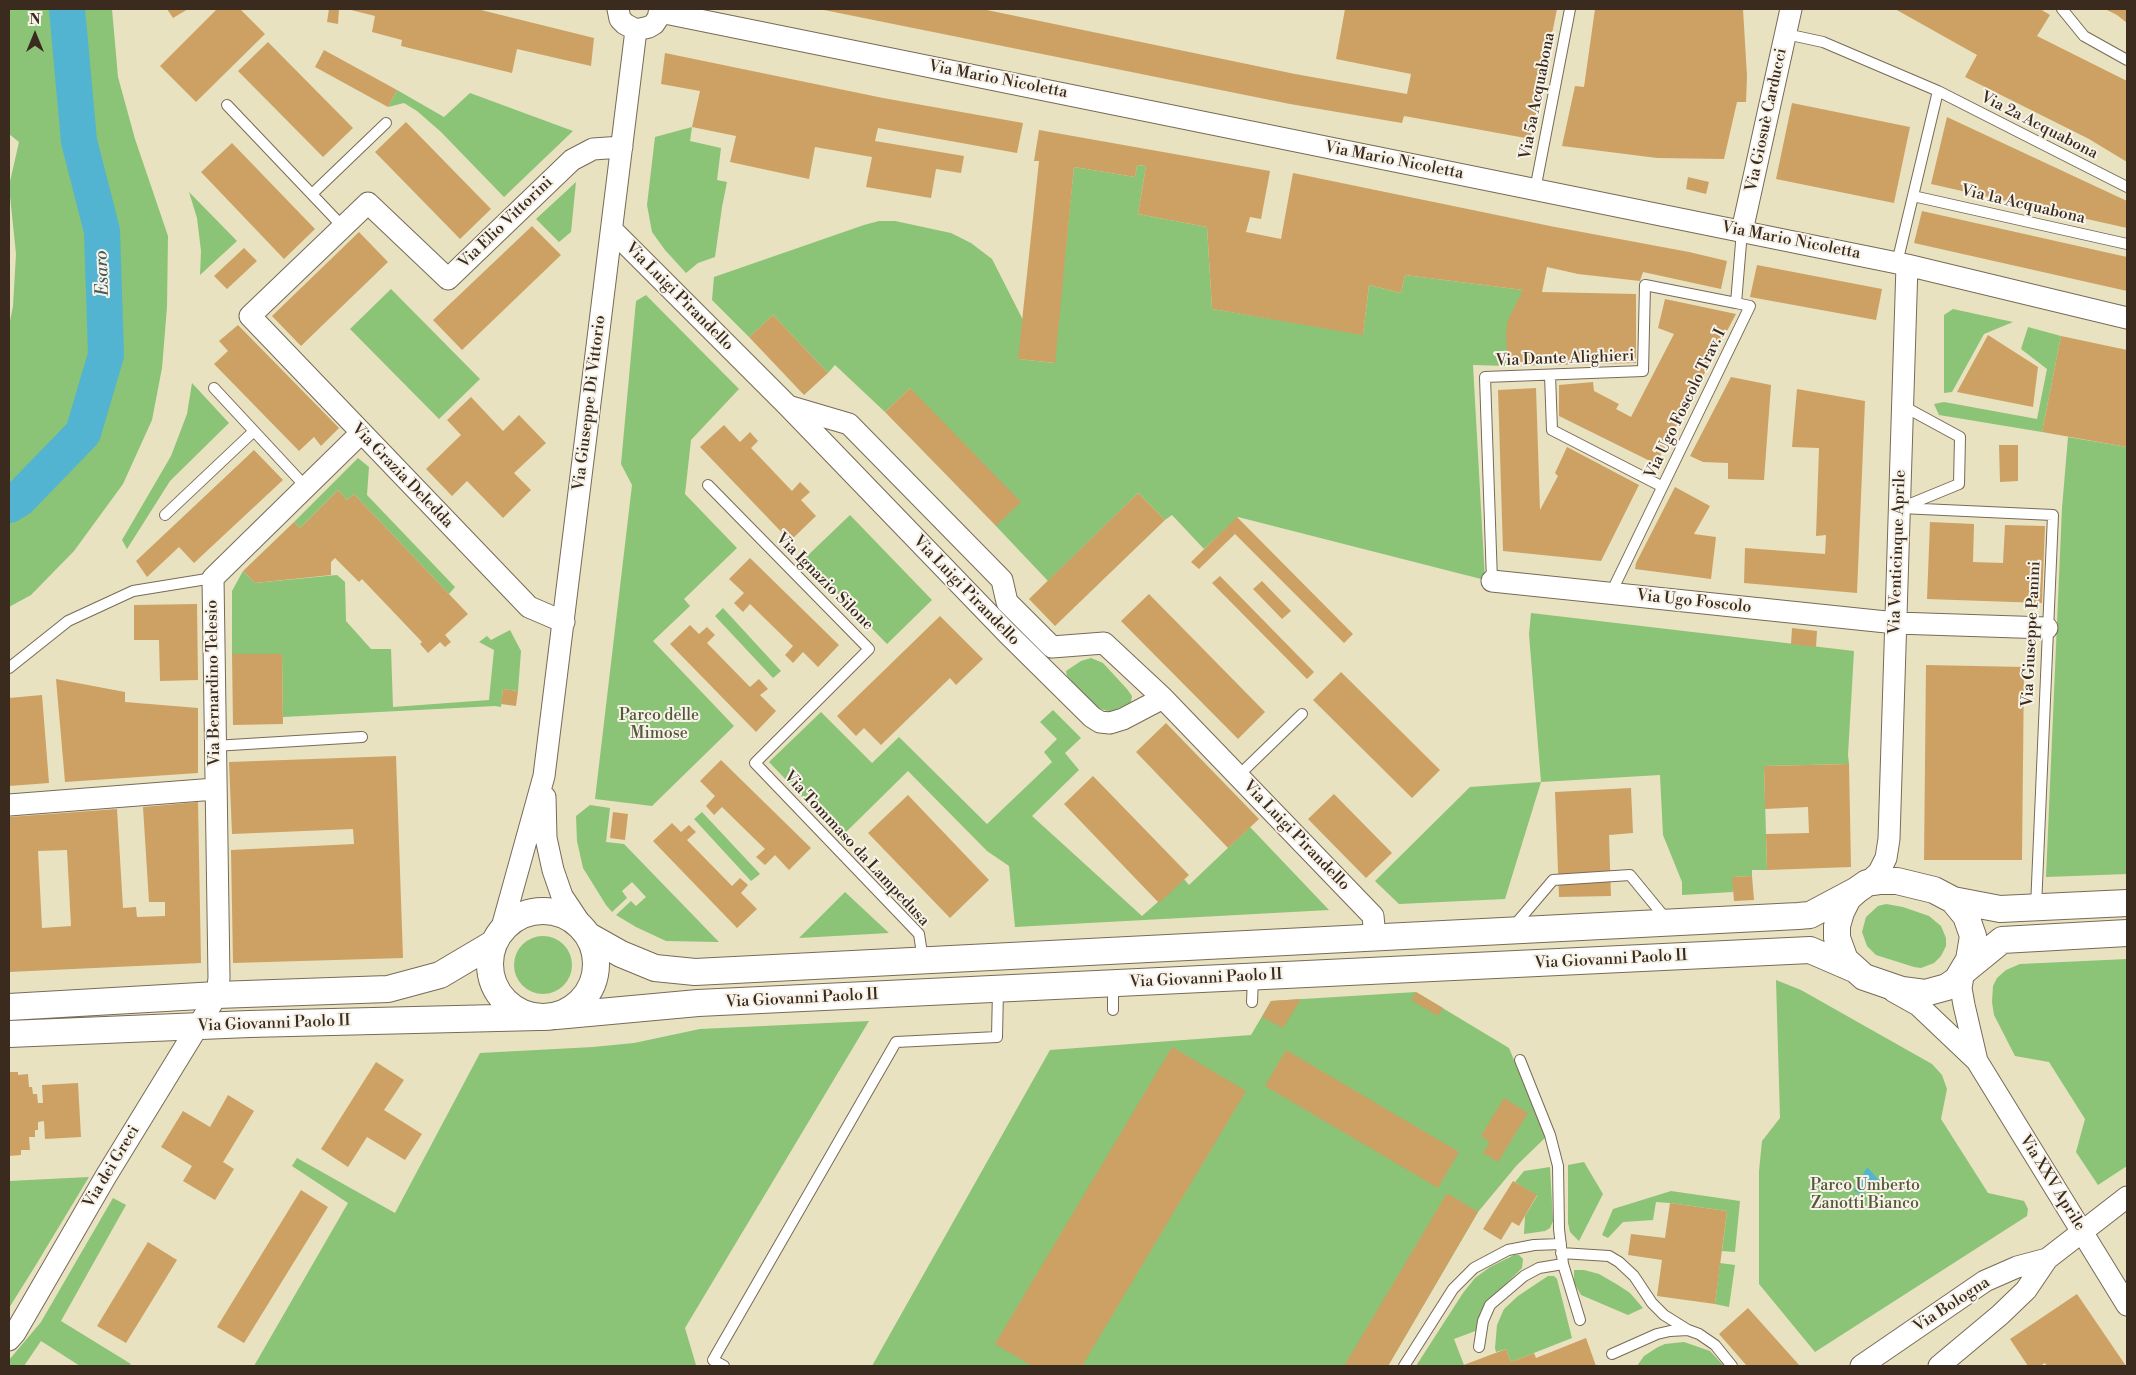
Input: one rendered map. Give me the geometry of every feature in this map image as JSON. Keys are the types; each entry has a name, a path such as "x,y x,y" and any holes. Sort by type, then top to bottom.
{"street":[{"path":"618,9 620,19 636,30 654,24 660,10"},
{"name":"Via Giosuè Carducci","path":"1742,231 1791,9"},
{"name":"Via Mario Nicoletta","path":"660,10 1902,264 2127,318"},
{"name":"Via Giuseppe Di Vittorio","path":"544,776 636,30"},
{"name":"Via Elio Vittorini","path":"250,316 368,203 448,279 572,160 593,149 622,147"},
{"name":"Via Luigi Pirandello","path":"612,230 788,406 1007,633 1092,717 1100,722 1110,723 1123,719 1163,698"},
{"name":"Via Venticinque Aprile","path":"1889,840 1903,406 1902,264"},
{"name":"Via Grazia Deledda","path":"250,316 529,607 564,622"},
{"name":"Via Luigi Pirandello","path":"788,406 849,424 1002,580 1007,602 1052,648 1104,643 1163,698 1373,916 1374,937"},
{"name":"Via Bernardino Telesio","path":"217,995 219,978 214,789 213,578 361,433"},
{"name":"Via Ugo Foscolo","path":"1492,581 1896,623 2047,628"},
{"path":"544,776 546,838 552,870 562,896 595,949 597,963 596,978 590,991 581,1002 569,1011 547,1017 524,1014 512,1008 498,991 490,971 490,957 544,776"},
{"path":"9,805 214,789"},
{"path":"1889,840 1886,858 1879,872 1848,898 1841,912 1837,926 1837,938 1841,950 1845,960 1854,969 1918,1005 1977,1061"},
{"path":"1889,840 1893,857 1903,870 1944,895 1966,916 1973,936 1961,988 1977,1061"},
{"path":"1862,886 1897,882 2000,909 2127,903"},
{"name":"Via Giovanni Paolo II","path":"585,931 622,954 655,968 695,972 1810,915 1862,886"},
{"path":"497,937 510,922 525,913 540,910 561,913 585,931"},
{"path":"1878,982 1902,990 1925,993 1947,987 2002,940 2127,933"},
{"name":"Via Giovanni Paolo II","path":"9,1007 217,995 388,989 440,975 497,937"},
{"name":"Via Giovanni Paolo II","path":"9,1034 547,1017 698,1004 1113,984 1253,990 1810,950 1854,969"},
{"name":"Via dei Greci","path":"9,1340 15,1333 159,1088 199,1027 217,995"},
{"name":"Via XXV Aprile","path":"1977,1061 2127,1305"},
{"path":"2047,1259 2127,1197"},
{"name":"Via Bologna","path":"1860,1366 1985,1281 2018,1267 2047,1259"},
{"name":"Via Bologna","path":"1939,1366 2000,1316 2026,1290 2047,1259"}],"lane":[{"name":"Via 5a Acquabona","path":"1535,190 1570,9"},
{"path":"2062,9 2084,36 2127,60"},
{"name":"Via 2a Acquabona","path":"1786,34 1822,42 1938,92 2127,187"},
{"path":"1902,264 1913,196 1938,92"},
{"path":"227,105 344,227"},
{"path":"312,194 386,123"},
{"name":"Via 1a Acquabona","path":"1913,196 2127,244"},
{"path":"1736,303 1742,231"},
{"name":"Via Dante Alighieri","path":"1492,581 1485,377 1643,371 1645,285 1736,303"},
{"name":"Via Ugo Foscolo Trav. I","path":"1611,593 1661,486 1750,306 1736,303"},
{"path":"1550,375 1552,430 1661,486"},
{"path":"214,388 306,487"},
{"path":"1900,508 1959,484 1960,437 1903,406"},
{"path":"165,515 254,431"},
{"name":"Via Ignazio Silone","path":"708,486 869,649 755,764"},
{"name":"Via Giuseppe Panini","path":"1900,508 2053,515 2036,908"},
{"path":"9,668 68,621 133,591 213,578"},
{"path":"1238,776 1302,714"},
{"path":"214,746 362,737"},
{"name":"Via Tommaso da Lampedusa","path":"755,764 919,934 923,961"},
{"path":"1510,930 1553,880 1630,875 1670,923"},
{"path":"1113,984 1113,1010"},
{"path":"724,1366 713,1360 896,1042 998,1038 998,989"},
{"path":"1520,1060 1550,1135 1558,1166 1563,1264 1580,1320"},
{"path":"1404,1366 1453,1289 1474,1268 1508,1250 1534,1244 1609,1256 1620,1262 1634,1276 1652,1303 1664,1315 1715,1345 1732,1366"},
{"path":"1479,1347 1483,1320 1490,1305 1524,1276 1539,1268 1563,1264"},
{"path":"1612,1354 1657,1334 1688,1330"}],"green space":[{"path":"9,9 112,9 118,77 135,139 168,236 167,307 162,368 152,420 123,484 74,551 31,595 9,607 9,326 13,306 16,254 9,186 19,142 9,134"},
{"path":"397,90 444,117 470,93 573,131 504,197 441,132 417,111 404,103 388,107"},
{"path":"692,127 690,141 721,148 717,180 727,182 715,257 698,263 686,273 652,232 647,205 655,137"},
{"path":"1137,165 1146,166 1138,214 1207,227 1212,309 1363,334 1369,285 1401,293 1405,275 1523,290 1508,339 1508,366 1473,365 1485,580 1238,517 1204,549 1172,515 1165,520 1138,493 1048,581 996,526 910,388 885,412 835,365 828,373 773,315 749,337 712,300 714,277 864,225 879,221 895,221 951,233 971,243 992,259 1023,320 1019,359 1054,363 1074,167 1135,177"},
{"path":"576,182 571,232 559,242 536,219"},
{"path":"189,192 237,241 200,275 201,251 197,218"},
{"path":"391,289 480,379 439,419 350,329"},
{"name":"Parco delle Mimose","path":"646,295 739,389 691,440 685,494 737,548 684,599 690,606 653,641 734,726 652,806 595,799 632,485 621,464 636,301"},
{"path":"1953,309 2013,322 1984,334 1952,392 1944,393 1944,315"},
{"path":"2028,327 2061,336 2042,432 1939,415 1934,404 1944,402 2037,419 2047,369 2021,349"},
{"path":"192,383 229,423 170,481 127,549 122,540 171,456 187,414"},
{"path":"2068,437 2127,447 2127,874 2046,877 2062,508"},
{"path":"358,458 369,467 367,495 455,587 449,594 354,494 347,500 338,490 300,528 294,522"},
{"path":"850,515 932,600 887,644 804,559"},
{"path":"243,571 255,583 337,575 345,582 346,621 371,649 391,649 393,707 489,700 494,650 479,642 487,636 491,640 510,630 521,651 518,691 503,689 501,707 283,717 282,654 232,654 232,591"},
{"path":"723,608 781,671 773,678 715,616"},
{"path":"1531,613 1854,651 1849,764 1764,766 1767,870 1752,870 1752,876 1733,877 1733,892 1682,895 1682,882 1663,835 1660,775 1541,782 1529,634"},
{"path":"1091,658 1103,663 1127,689 1132,696 1131,702 1111,712 1095,707 1067,676 1066,671 1081,661"},
{"path":"1053,710 1081,738 1065,753 1079,770 1032,816 1142,916 1184,879 1189,885 1250,827 1329,910 1015,927 1009,866 987,851 908,771 841,837 769,762 821,712 872,763 899,737 987,824 1052,762 1044,752 1057,739 1040,722"},
{"path":"1541,782 1505,899 1399,904 1375,881 1470,787"},
{"path":"590,805 610,808 606,842 624,844 719,942 666,941 616,915 631,901 636,906 646,897 632,882 622,891 627,898 612,912 583,868 577,841 576,816"},
{"path":"702,812 760,874 751,881 694,819"},
{"path":"845,892 889,933 799,938"},
{"path":"1886,904 1903,907 1929,916 1941,926 1946,938 1946,946 1941,956 1934,963 1921,968 1914,967 1876,955 1867,946 1862,932 1866,917 1878,906"},
{"path":"537,936 549,936 564,944 572,959 572,971 564,986 549,994 537,994 522,986 514,971 514,959 522,944"},
{"path":"2127,959 2127,1166 2098,1185 2076,1152 2085,1119 2049,1062 2015,1056 1994,1015 1992,1002 1993,986 1997,978 2006,970 2020,964"},
{"name":"Parco Umberto Zanotti Bianco","path":"1776,980 1801,990 1932,1064 1942,1075 1947,1089 1941,1119 1988,1193 2024,1201 2028,1209 2027,1216 1815,1352 1759,1284 1759,1171 1762,1141 1780,1118"},
{"path":"1416,992 1509,1048 1546,1137 1517,1165 1478,1212 1388,1366 872,1366 1050,1050 1251,1035 1271,1001"},
{"path":"869,1021 685,1328 696,1365 699,1366 254,1366 348,1203 292,1166 297,1158 395,1213 480,1053 634,1043 700,1029"},
{"path":"1584,1162 1603,1194 1579,1241 1570,1232 1568,1223 1568,1165"},
{"path":"1550,1167 1553,1221 1550,1228 1545,1231 1524,1234 1525,1216 1537,1196 1515,1182 1524,1171"},
{"path":"89,1177 34,1268 9,1308 9,1181"},
{"path":"1671,1191 1740,1201 1735,1252 1722,1251 1727,1211 1670,1203 1656,1202 1653,1220 1623,1222 1608,1238 1602,1235 1613,1209"},
{"path":"113,1198 126,1205 61,1321 131,1364 129,1366 80,1366 41,1341 24,1366 9,1366 9,1360 41,1322"},
{"path":"1514,1255 1519,1255 1523,1259 1522,1268 1485,1305 1480,1313 1478,1330 1454,1339 1464,1365 1416,1366 1463,1293 1475,1278 1490,1267"},
{"path":"1720,1263 1735,1265 1729,1307 1715,1304"},
{"path":"1574,1270 1584,1270 1599,1274 1630,1293 1643,1308 1628,1315 1581,1295 1574,1283"},
{"path":"1548,1276 1554,1276 1557,1279 1572,1338 1511,1362 1506,1349 1496,1352 1497,1325 1504,1309 1518,1296"},
{"path":"1684,1342 1710,1351 1724,1366 1637,1366 1644,1356 1658,1347 1665,1344"}],"water":[{"path":"1867,1167 1886,1188 1879,1191 1869,1181 1862,1194 1854,1191"}],"building":[{"path":"167,9 188,9 173,18"},
{"path":"217,9 240,9 265,34 196,102 160,66"},
{"path":"329,9 339,9 338,24 327,22"},
{"path":"347,9 477,9 594,38 591,66 517,49 512,73 401,46 402,40 372,32 375,16"},
{"path":"819,9 982,9 1295,74 1407,94 1411,74 1336,59 1345,9 1557,9 1531,139 1404,116 1402,123 1290,104"},
{"path":"1595,9 1743,9 1747,76 1746,102 1737,102 1724,159 1657,158 1562,146 1575,86 1584,87"},
{"path":"1895,9 2040,9 2050,15 2037,36 2127,81 2127,162 2089,139 1965,77 1977,55"},
{"path":"2105,9 2127,9 2127,23 2117,15"},
{"path":"268,42 353,128 323,157 238,71"},
{"path":"324,50 397,90 388,107 315,67"},
{"path":"665,53 883,98 1023,123 1017,153 878,128 875,141 964,156 961,173 936,169 931,198 866,187 872,157 815,147 809,179 730,162 736,136 692,127 700,91 661,84"},
{"path":"1792,103 1910,127 1894,203 1776,179"},
{"path":"1947,117 2127,201 2127,228 1931,184"},
{"path":"406,122 491,209 460,239 375,152"},
{"path":"1039,130 1270,171 1261,219 1250,217 1246,232 1281,239 1293,173 1727,261 1721,289 1643,272 1640,281 1578,274 1547,267 1542,292 1636,294 1636,363 1508,366 1506,333 1508,320 1523,290 1405,275 1401,293 1369,285 1363,335 1212,309 1207,227 1138,214 1146,166 1137,165 1135,177 1074,167 1055,363 1018,359 1039,161 1034,161"},
{"path":"232,143 315,229 284,259 201,172"},
{"path":"1688,177 1709,182 1706,194 1686,189"},
{"path":"1922,211 2127,257 2127,291 1914,243"},
{"path":"532,226 561,255 462,350 433,320"},
{"path":"359,232 388,262 301,346 272,316"},
{"path":"244,248 257,261 227,289 214,276"},
{"path":"1757,265 1882,289 1876,320 1750,297"},
{"path":"1665,299 1736,314 1656,464 1559,416 1559,385 1593,382 1594,391 1619,404 1616,409 1631,417 1674,334 1658,328"},
{"path":"773,315 828,373 804,395 749,337"},
{"path":"238,325 339,428 321,446 314,437 299,451 214,364 228,351 219,341"},
{"path":"1988,335 2038,367 2033,407 1957,392"},
{"path":"2061,336 2127,350 2127,447 2042,432"},
{"path":"1731,377 1771,385 1764,480 1728,479 1728,463 1703,462 1690,456"},
{"path":"910,388 1021,502 996,526 885,412"},
{"path":"1536,388 1540,510 1558,476 1555,473 1567,447 1639,485 1601,561 1503,551 1498,390"},
{"path":"1797,389 1865,401 1857,593 1744,583 1745,548 1825,554 1826,535 1816,536 1819,448 1792,447"},
{"path":"471,397 503,431 519,415 546,443 514,473 531,490 503,518 467,481 452,496 426,469 461,435 447,420"},
{"path":"724,425 740,442 750,432 758,441 751,448 792,491 800,482 810,492 801,500 816,516 790,541 700,447"},
{"path":"1999,445 2018,445 2018,481 2000,482"},
{"path":"254,450 283,480 194,563 179,547 147,577 136,561"},
{"path":"1675,487 1710,506 1694,534 1716,537 1711,579 1635,569 1636,563"},
{"path":"338,490 347,500 354,494 468,614 445,635 451,642 445,647 440,642 428,653 420,644 422,642 362,579 359,582 335,558 331,562 331,575 255,583 243,571 294,522 300,528"},
{"path":"1138,493 1165,520 1055,626 1029,599"},
{"path":"1237,517 1353,634 1344,643 1235,534 1199,569 1191,562"},
{"path":"1930,522 1974,524 1973,562 2003,563 2005,525 2045,526 2042,603 1927,599"},
{"path":"750,558 839,645 818,667 803,652 793,663 785,655 793,646 750,604 743,612 734,603 744,593 729,579"},
{"path":"1220,576 1314,672 1307,679 1212,583"},
{"path":"1262,581 1291,611 1282,619 1253,589"},
{"path":"1149,594 1265,712 1238,739 1121,621"},
{"path":"197,604 198,680 160,681 159,640 134,640 134,605"},
{"path":"940,616 983,659 956,685 950,678 881,745 864,728 856,736 837,716"},
{"path":"690,625 699,634 707,627 715,635 707,643 750,687 759,679 768,689 760,695 776,711 756,732 670,644"},
{"path":"1792,628 1817,631 1816,647 1791,644"},
{"path":"232,654 282,654 283,724 233,725"},
{"path":"1926,665 2024,667 2022,860 1924,860"},
{"path":"1341,672 1440,770 1412,798 1313,700"},
{"path":"56,679 125,692 125,702 198,708 198,773 65,782"},
{"path":"503,689 518,691 516,706 501,704"},
{"path":"42,695 49,783 9,786 9,698"},
{"path":"1166,723 1259,819 1228,848 1136,752"},
{"path":"396,756 403,958 233,963 231,850 354,844 353,829 232,834 229,762"},
{"path":"721,760 811,848 789,870 775,855 765,865 756,857 765,849 722,807 714,815 706,806 715,796 700,781"},
{"path":"1849,764 1851,867 1767,870 1766,834 1809,833 1808,807 1765,809 1764,766"},
{"path":"1093,776 1189,875 1159,903 1064,804"},
{"path":"1631,788 1633,833 1609,835 1611,896 1559,897 1555,792"},
{"path":"1334,794 1392,853 1366,878 1308,819"},
{"path":"908,795 989,880 950,918 868,833"},
{"path":"198,802 201,963 9,972 9,817 117,809 123,908 136,907 137,917 165,916 165,902 149,902 143,807","holes":["67,850 71,926 42,928 38,851"]},
{"path":"613,812 628,814 625,840 610,838"},
{"path":"672,823 681,832 689,825 696,832 687,840 732,886 740,878 748,885 741,893 757,909 737,928 653,841"},
{"path":"1752,876 1754,900 1734,901 1732,877"},
{"path":"1416,992 1443,1008 1438,1016 1411,1000"},
{"path":"1301,999 1283,1028 1262,1017 1271,1001"},
{"path":"1172,1047 1246,1091 1082,1366 1032,1366 995,1344"},
{"path":"1286,1050 1459,1152 1438,1188 1265,1086"},
{"path":"376,1062 404,1080 384,1110 422,1134 405,1160 367,1137 348,1167 321,1149"},
{"path":"9,1072 18,1072 18,1075 28,1074 29,1087 32,1087 33,1094 37,1094 38,1103 43,1103 42,1085 78,1083 81,1137 45,1139 44,1121 38,1122 38,1130 35,1130 35,1137 29,1137 30,1150 21,1150 21,1155 9,1156"},
{"path":"228,1095 254,1111 223,1162 234,1169 215,1200 183,1181 192,1166 161,1147 183,1111 210,1127"},
{"path":"1504,1098 1528,1113 1498,1162 1483,1153 1490,1142 1481,1136"},
{"path":"1513,1181 1537,1195 1519,1226 1512,1222 1501,1240 1483,1229"},
{"path":"301,1190 328,1207 244,1343 217,1327"},
{"path":"1447,1193 1478,1212 1388,1366 1344,1366"},
{"path":"1670,1203 1727,1211 1715,1304 1657,1296 1662,1260 1628,1255 1631,1234 1665,1238"},
{"path":"148,1242 177,1260 126,1343 97,1326"},
{"path":"2077,1294 2126,1366 2047,1366 2045,1363 2040,1366 2028,1366 2010,1339"},
{"path":"1748,1308 1800,1366 1747,1366 1719,1334"},
{"path":"1586,1338 1596,1366 1461,1366 1506,1349 1511,1362 1534,1353 1536,1358"}],"waterway":[{"name":"Esaro","path":"9,505 19,499 83,433 106,355 102,231 79,141 67,9"}]}
